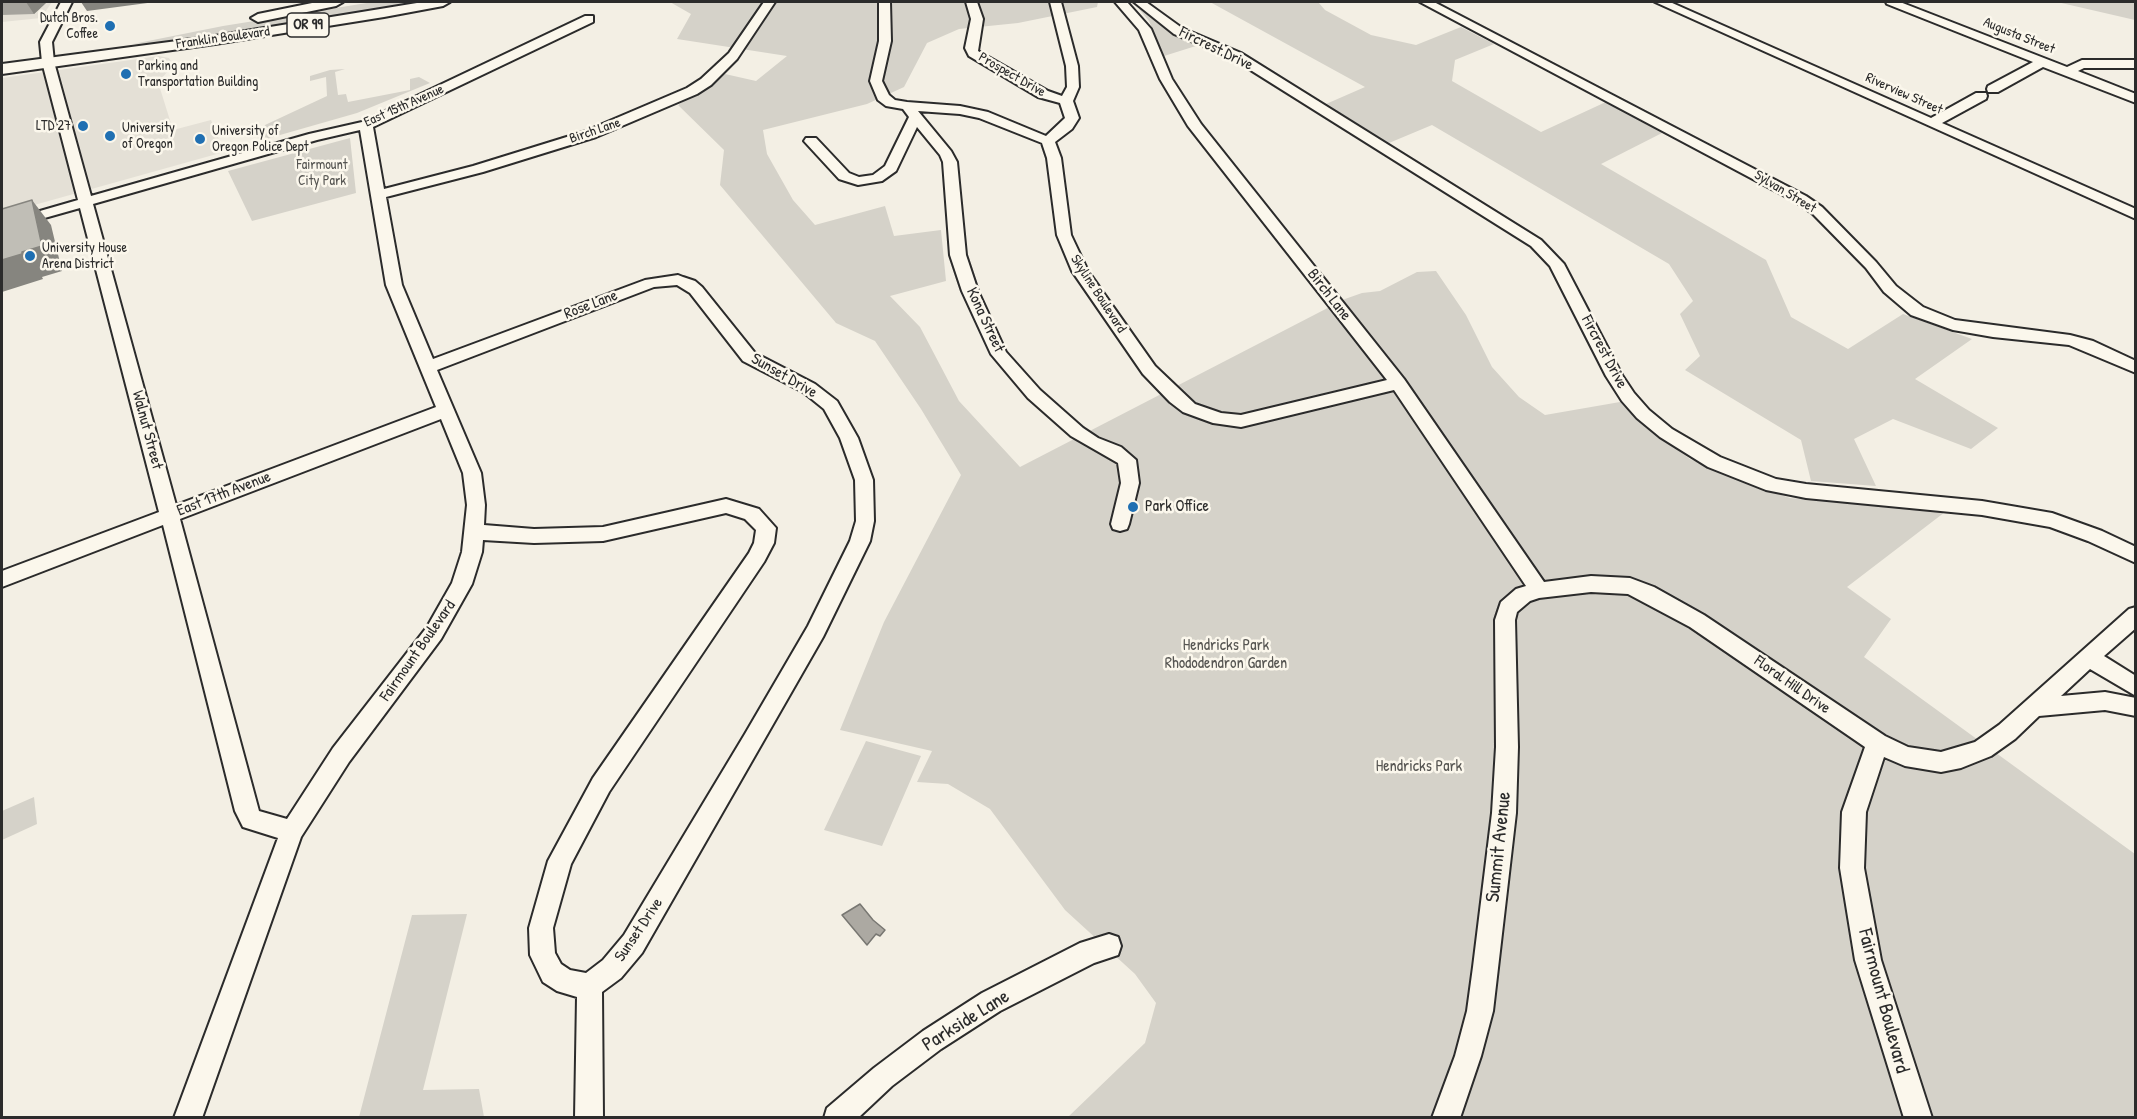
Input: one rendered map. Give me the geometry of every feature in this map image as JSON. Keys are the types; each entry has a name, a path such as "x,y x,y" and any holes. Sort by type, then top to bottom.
{"main road":[{"name":"Franklin Boulevard","path":"253,18 341,2"},
{"name":"Franklin Boulevard","path":"2,55 47,55 215,40 384,14 443,2"},
{"name":"Franklin Boulevard","path":"2,69 115,38"}],"street":[{"path":"47,55 46,42 66,2"},
{"name":"Birch Lane","path":"380,194 478,169 579,137 640,115 692,91 721,69 738,50 769,2"},
{"path":"884,2 885,41 876,74 877,87 886,101 911,112 974,112 1016,126 1048,141"},
{"name":"Prospect Drive","path":"972,2 977,20 973,53 1043,94 1066,101"},
{"name":"Prospect Drive","path":"1048,141 1067,126 1072,118 1066,101 1073,87 1072,66 1056,2"},
{"name":"Birch Lane","path":"1121,2 1145,28 1166,79 1195,126 1398,383 1539,590"},
{"name":"Fircrest Drive","path":"1139,2 1178,31 1237,56 1536,243 1556,264 1614,376 1628,398 1666,433 1704,457 1743,475 1773,485 1806,491 1982,508 2052,520 2096,536 2136,556"},
{"name":"Sylvan Street","path":"1426,2 1801,199 1817,210 1871,265 1890,289 1917,311 1931,318 1983,330 2070,340 2087,345 2136,368"},
{"name":"Riverview Street","path":"1661,2 2136,215"},
{"name":"Augusta Street","path":"1891,2 2136,99"},
{"name":"East 15th Avenue","path":"2,226 314,137 366,125 589,19"},
{"name":"Walnut Street","path":"47,55 247,811 251,820 292,831"},
{"path":"1932,123 2043,62"},
{"path":"2067,72 2082,64 2136,64"},
{"path":"811,141 843,176 858,181 877,178 891,168 911,112"},
{"name":"Kona Street","path":"911,112 950,162 958,255 970,291 999,354 1034,394 1077,432 1092,442 1115,451 1127,460 1130,483 1120,524"},
{"name":"Fairmount Boulevard","path":"188,1118 292,831 341,755 445,617 468,569 475,532 477,505 472,473 394,285 380,194 366,125"},
{"name":"Skyline Boulevard","path":"1048,141 1054,158 1064,235 1080,271 1149,370 1189,408 1219,419 1241,422 1398,383"},
{"name":"Rose Lane","path":"428,367 663,280 678,280 696,290 736,338"},
{"name":"Sunset Drive","path":"589,986 612,969 633,944 679,868 816,631 852,560 866,521 864,480 849,438 831,405 809,388 749,357 736,338"},
{"name":"East 17th Avenue","path":"2,579 446,410"},
{"path":"475,532 534,536 603,534 726,506 752,514 766,528 764,543 757,557 601,785 560,861 541,928 543,954 552,973 566,982 589,986 591,1026 589,1118"},
{"name":"Floral Hill Drive","path":"1539,590 1592,584 1615,584 1630,586 1647,593 1698,621 1877,743 1905,756 1941,762 1961,758 1983,749 2035,707 2089,657"},
{"name":"Summit Avenue","path":"1446,1118 1468,1056 1480,1011 1488,957 1504,813 1507,758 1505,620 1513,602 1523,595 1539,590"},
{"path":"2136,615 2089,657 2136,687"},
{"path":"2035,707 2105,701 2136,707"},
{"name":"Fairmount Boulevard","path":"1877,743 1854,812 1852,868 1868,960 1918,1118"},
{"name":"Parkside Lane","path":"837,1118 883,1077 924,1046 991,1002 1089,952 1109,946"}],"shaded area":[{"path":"2,2 52,2 41,18 2,22"},
{"name":"University of Oregon","path":"159,56 169,58 172,63 171,68 158,82 173,130 211,120 224,152 2,214 2,78"},
{"path":"860,904 885,930 880,936 876,934 867,945 842,915"}],"green space":[{"path":"373,2 419,2 310,21 166,42 133,44 223,26"},
{"name":"Hendricks Park","path":"670,2 1098,2 1097,7 1018,23 959,29 927,43 904,87 867,104 763,130 767,154 793,200 815,225 885,206 894,236 941,230 946,281 890,296 920,327 959,401 1020,467 1345,299 1362,293 1380,291 1417,272 1436,271 1466,315 1492,367 1519,397 1545,415 1620,402 1646,427 1690,459 1746,483 1790,498 1945,512 1847,587 1891,619 1864,657 2135,854 2135,1117 1068,1117 1145,1043 1156,1003 1135,974 1065,910 990,809 948,784 917,782 932,751 840,730 884,622 961,475 921,409 875,341 836,323 720,185 724,150 678,105 725,74 756,81 787,56 677,39 691,14"},
{"path":"1210,2 1318,2 1325,10 1371,35 1416,45 1461,27 1494,44 1455,60 1452,81 1541,132 1608,101 1664,132 1601,164 1766,260 1791,317 1848,349 1903,314 1972,339 1915,379 1998,428 1971,449 1893,419 1854,439 1876,486 1811,481 1801,440 1685,370 1700,356 1680,314 1693,301 1669,264 1432,125 1389,143 1326,104 1365,87"},
{"path":"2057,2 2135,2 2135,20"},
{"path":"1143,8 1174,32 1199,45 1164,56 1149,21 1139,9"},
{"path":"345,69 335,72 338,95 346,94 348,102 410,90 410,79 419,77 430,83 357,113 259,141 257,136 265,125 327,96 326,77 310,81 310,76 330,70"},
{"name":"Fairmount City Park","path":"350,138 356,193 252,221 228,171"},
{"path":"866,741 921,756 882,846 824,830"},
{"path":"34,797 37,824 2,840 2,811"},
{"path":"467,914 423,1090 479,1089 484,1117 359,1117 412,915"}],"building":[{"path":"32,200 42,246 2,260 2,209"}],"place":[{"name":"Dutch Bros. Coffee","path":"110,26"},
{"name":"Parking and Transportation Building","path":"126,74"},
{"name":"LTD 27","path":"83,126"},
{"name":"University of Oregon","path":"110,136"},
{"name":"University of Oregon Police Dept","path":"200,139"},
{"name":"University House Arena District","path":"30,256"},
{"name":"Park Office","path":"1133,507"}],"park label":[{"name":"Hendricks Park Rhododendron Garden","path":"1226,655"}]}
